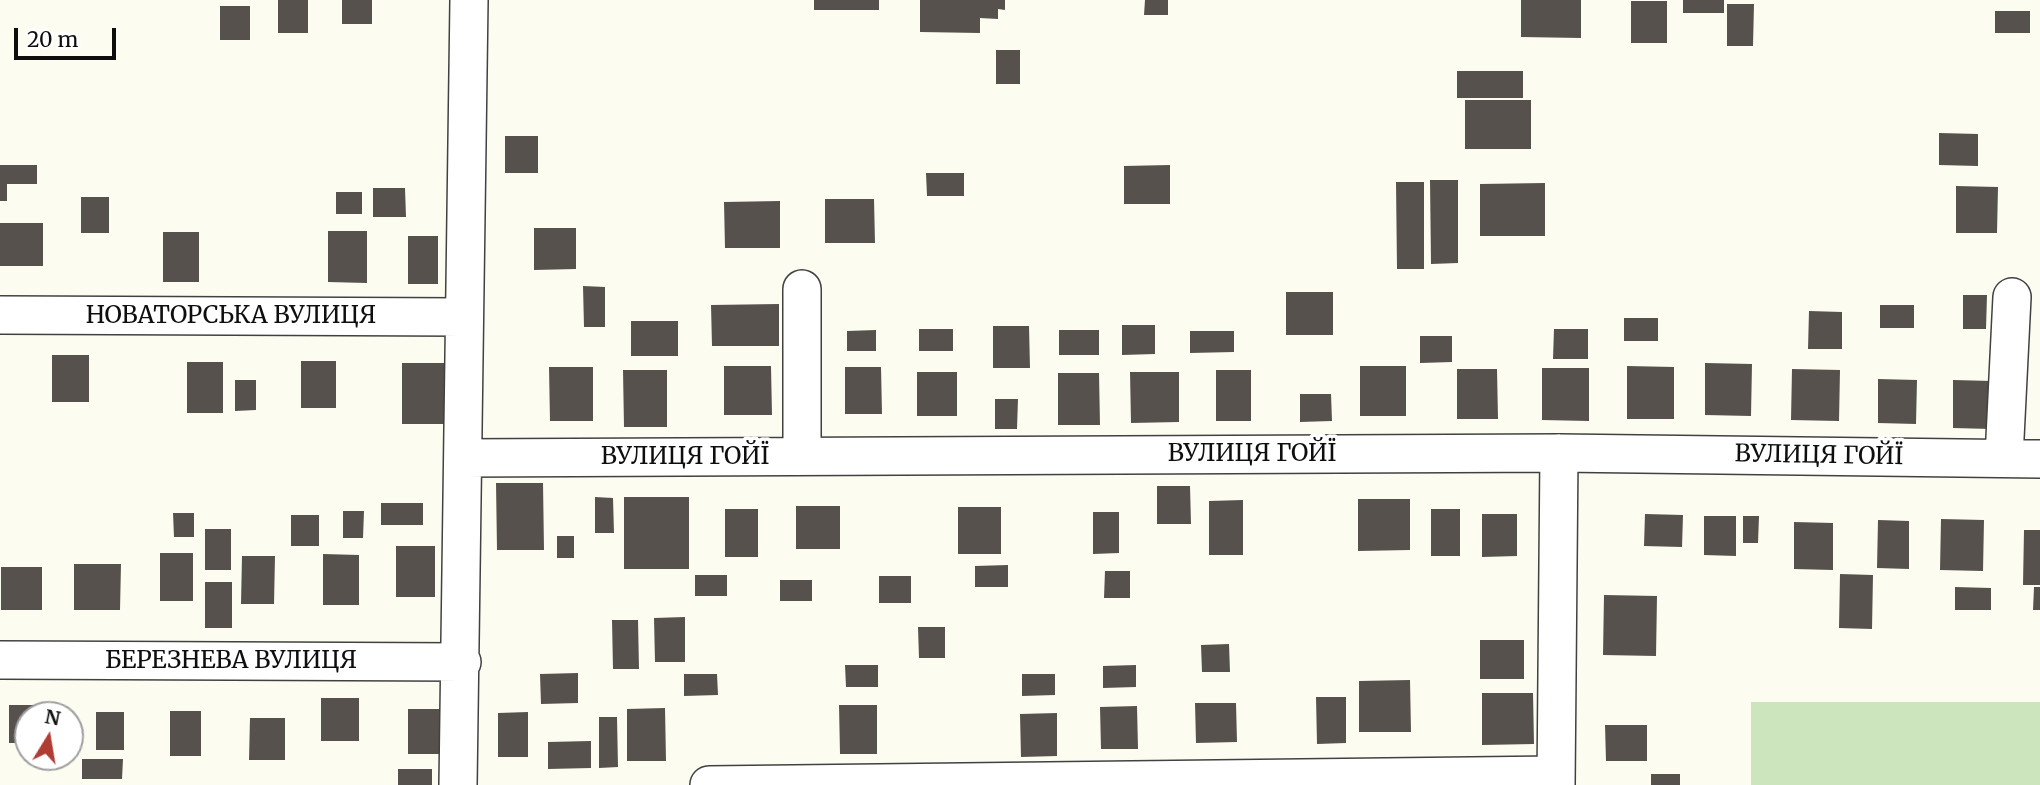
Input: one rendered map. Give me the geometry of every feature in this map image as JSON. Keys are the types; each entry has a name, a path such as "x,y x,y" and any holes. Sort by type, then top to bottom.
{"street":[{"path":"458,785 462,662 463,317 469,0"},
{"path":"802,289 802,456"},
{"path":"2004,458 2012,296"},
{"name":"НОВАТОРСЬКА ВУЛИЦЯ","path":"0,315 463,317"},
{"path":"709,785 1556,780 1559,453"},
{"name":"ВУЛИЦЯ ГОЙЇ","path":"463,458 1559,453 2040,458"},
{"name":"БЕРЕЗНЕВА ВУЛИЦЯ","path":"0,660 462,662"}],"green space":[{"path":"1751,702 2040,702 2040,785 1751,785"}],"building":[{"path":"278,0 308,0 308,33 278,33"},
{"path":"342,0 372,0 372,24 342,24"},
{"path":"814,0 879,0 879,10 814,10"},
{"path":"920,0 1005,0 1005,10 998,9 998,19 980,18 980,33 920,32"},
{"path":"1145,0 1168,0 1168,15 1144,15"},
{"path":"1521,0 1581,0 1581,38 1521,37"},
{"path":"1683,0 1724,0 1724,13 1683,13"},
{"path":"1631,1 1667,1 1667,43 1631,43"},
{"path":"1727,4 1754,4 1753,46 1727,46"},
{"path":"220,6 250,6 250,40 220,40"},
{"path":"1995,11 2030,11 2030,33 1995,33"},
{"path":"996,50 1020,50 1020,84 996,84"},
{"path":"1457,71 1523,71 1523,98 1457,98"},
{"path":"1465,100 1531,100 1531,149 1465,149"},
{"path":"1939,133 1978,134 1978,166 1939,165"},
{"path":"505,136 538,136 538,173 505,173"},
{"path":"0,165 37,165 37,184 7,184 7,201 0,201"},
{"path":"1170,165 1170,204 1124,204 1124,166"},
{"path":"926,173 964,173 964,196 927,196"},
{"path":"1430,180 1458,180 1458,263 1431,264"},
{"path":"1396,182 1424,182 1424,269 1397,269"},
{"path":"1545,183 1545,236 1480,236 1480,184"},
{"path":"1956,186 1998,187 1997,233 1956,233"},
{"path":"373,188 405,188 406,217 373,217"},
{"path":"336,192 362,192 362,214 336,214"},
{"path":"81,197 109,197 109,233 81,233"},
{"path":"825,199 874,199 875,243 825,243"},
{"path":"780,201 780,248 725,248 724,202"},
{"path":"0,223 43,223 43,266 0,266"},
{"path":"534,228 576,228 576,269 534,270"},
{"path":"328,231 367,231 367,283 328,282"},
{"path":"163,232 199,232 199,282 163,282"},
{"path":"408,236 438,236 438,284 408,284"},
{"path":"583,286 605,287 605,327 584,327"},
{"path":"1286,292 1333,292 1333,335 1286,335"},
{"path":"1963,295 1987,295 1986,329 1963,329"},
{"path":"779,304 779,346 712,346 711,305"},
{"path":"1880,305 1914,305 1914,328 1880,328"},
{"path":"1809,311 1842,312 1842,349 1808,349"},
{"path":"1624,318 1658,318 1658,341 1624,341"},
{"path":"631,321 678,321 678,356 631,356"},
{"path":"1122,325 1155,325 1155,354 1122,355"},
{"path":"993,326 1029,326 1030,368 993,368"},
{"path":"919,329 953,329 953,351 919,351"},
{"path":"1554,329 1588,329 1588,359 1553,359"},
{"path":"876,330 876,351 847,351 847,331"},
{"path":"1059,330 1099,330 1099,355 1059,355"},
{"path":"1190,331 1234,331 1234,352 1190,353"},
{"path":"1420,336 1452,336 1452,362 1420,363"},
{"path":"52,355 89,355 89,402 52,402"},
{"path":"301,361 336,361 336,408 301,408"},
{"path":"187,362 223,362 223,413 187,413"},
{"path":"402,363 444,363 444,424 402,424"},
{"path":"1705,363 1752,364 1751,416 1705,415"},
{"path":"724,366 771,366 772,415 724,415"},
{"path":"1360,366 1406,366 1406,416 1360,416"},
{"path":"1627,366 1674,367 1674,419 1627,419"},
{"path":"549,367 593,367 593,421 550,421"},
{"path":"845,367 881,367 882,414 845,414"},
{"path":"1542,368 1589,368 1589,421 1542,420"},
{"path":"1457,369 1497,369 1498,419 1457,419"},
{"path":"1792,369 1840,370 1839,421 1791,420"},
{"path":"623,370 667,370 667,427 624,427"},
{"path":"1216,370 1251,370 1251,421 1216,421"},
{"path":"917,372 957,372 957,416 917,416"},
{"path":"1130,372 1179,372 1179,422 1131,423"},
{"path":"1058,373 1099,373 1100,425 1058,425"},
{"path":"1878,379 1917,380 1916,424 1878,423"},
{"path":"235,380 256,380 256,410 235,411"},
{"path":"1953,380 1992,381 1991,429 1953,428"},
{"path":"1300,394 1331,394 1332,421 1300,422"},
{"path":"995,399 1018,399 1017,429 995,429"},
{"path":"496,483 543,483 544,550 497,550"},
{"path":"1157,486 1190,486 1191,524 1157,524"},
{"path":"595,497 613,498 614,533 595,533"},
{"path":"624,497 689,497 689,569 624,569"},
{"path":"1358,499 1410,499 1410,550 1358,551"},
{"path":"1243,500 1243,555 1209,555 1209,501"},
{"path":"381,503 423,503 423,525 381,525"},
{"path":"796,506 840,506 840,549 796,549"},
{"path":"958,507 1001,507 1001,554 958,554"},
{"path":"725,509 758,509 758,557 725,557"},
{"path":"1431,509 1460,509 1460,556 1431,556"},
{"path":"343,511 364,511 363,538 343,538"},
{"path":"1093,512 1119,512 1119,553 1093,554"},
{"path":"173,513 194,513 194,537 174,537"},
{"path":"1482,514 1517,514 1517,556 1482,557"},
{"path":"1645,514 1683,515 1682,547 1644,546"},
{"path":"291,515 319,515 319,546 291,546"},
{"path":"1704,516 1736,516 1736,556 1704,555"},
{"path":"1743,516 1759,516 1758,543 1743,543"},
{"path":"1941,519 1984,520 1983,571 1940,570"},
{"path":"1878,520 1909,521 1909,569 1877,568"},
{"path":"1794,522 1833,523 1833,570 1794,569"},
{"path":"205,529 231,529 231,570 205,570"},
{"path":"2024,530 2040,530 2040,585 2023,585"},
{"path":"557,536 574,536 574,558 557,558"},
{"path":"396,546 435,546 435,597 396,597"},
{"path":"160,553 193,553 193,601 160,601"},
{"path":"323,554 359,555 359,605 323,605"},
{"path":"242,556 275,556 274,604 241,604"},
{"path":"74,564 121,564 120,610 74,610"},
{"path":"1008,565 1008,587 975,587 975,566"},
{"path":"1,567 42,567 42,610 1,610"},
{"path":"1105,571 1130,571 1130,598 1104,598"},
{"path":"1840,574 1873,575 1872,629 1839,628"},
{"path":"695,575 727,575 727,596 695,596"},
{"path":"879,576 911,576 911,603 879,603"},
{"path":"780,580 812,580 812,601 780,601"},
{"path":"205,582 232,582 232,628 205,628"},
{"path":"1955,587 1991,588 1991,610 1955,610"},
{"path":"2034,587 2040,587 2040,610 2033,610"},
{"path":"1604,595 1657,596 1656,656 1603,655"},
{"path":"685,617 685,662 655,662 654,618"},
{"path":"612,620 638,620 639,669 613,669"},
{"path":"918,627 945,627 945,658 919,658"},
{"path":"1480,640 1524,640 1524,679 1480,679"},
{"path":"1229,644 1230,672 1202,672 1201,645"},
{"path":"845,665 878,665 878,687 846,687"},
{"path":"1136,665 1136,687 1103,688 1103,666"},
{"path":"578,673 578,703 541,704 540,674"},
{"path":"684,674 717,674 718,695 684,696"},
{"path":"1022,674 1055,674 1055,695 1022,696"},
{"path":"1410,680 1411,732 1359,732 1359,681"},
{"path":"1482,693 1533,693 1534,744 1482,745"},
{"path":"1316,697 1346,697 1346,743 1317,744"},
{"path":"321,698 359,698 359,741 321,741"},
{"path":"1195,703 1236,703 1237,742 1196,743"},
{"path":"9,705 14,705 14,743 9,743"},
{"path":"839,705 877,705 877,754 840,754"},
{"path":"1137,706 1138,749 1101,749 1100,707"},
{"path":"665,708 666,761 627,761 627,709"},
{"path":"408,709 442,709 441,754 408,754"},
{"path":"170,711 201,711 201,756 170,756"},
{"path":"96,712 124,712 124,750 96,750"},
{"path":"528,712 528,757 498,757 498,713"},
{"path":"1057,713 1057,756 1021,757 1020,714"},
{"path":"599,717 617,717 618,767 599,768"},
{"path":"250,718 285,718 285,760 249,760"},
{"path":"1605,725 1647,725 1647,761 1606,761"},
{"path":"591,741 591,768 548,769 548,742"},
{"path":"84,759 123,759 122,779 82,779"},
{"path":"398,769 432,769 432,785 398,785"},
{"path":"1651,774 1680,774 1680,785 1651,785"}]}
